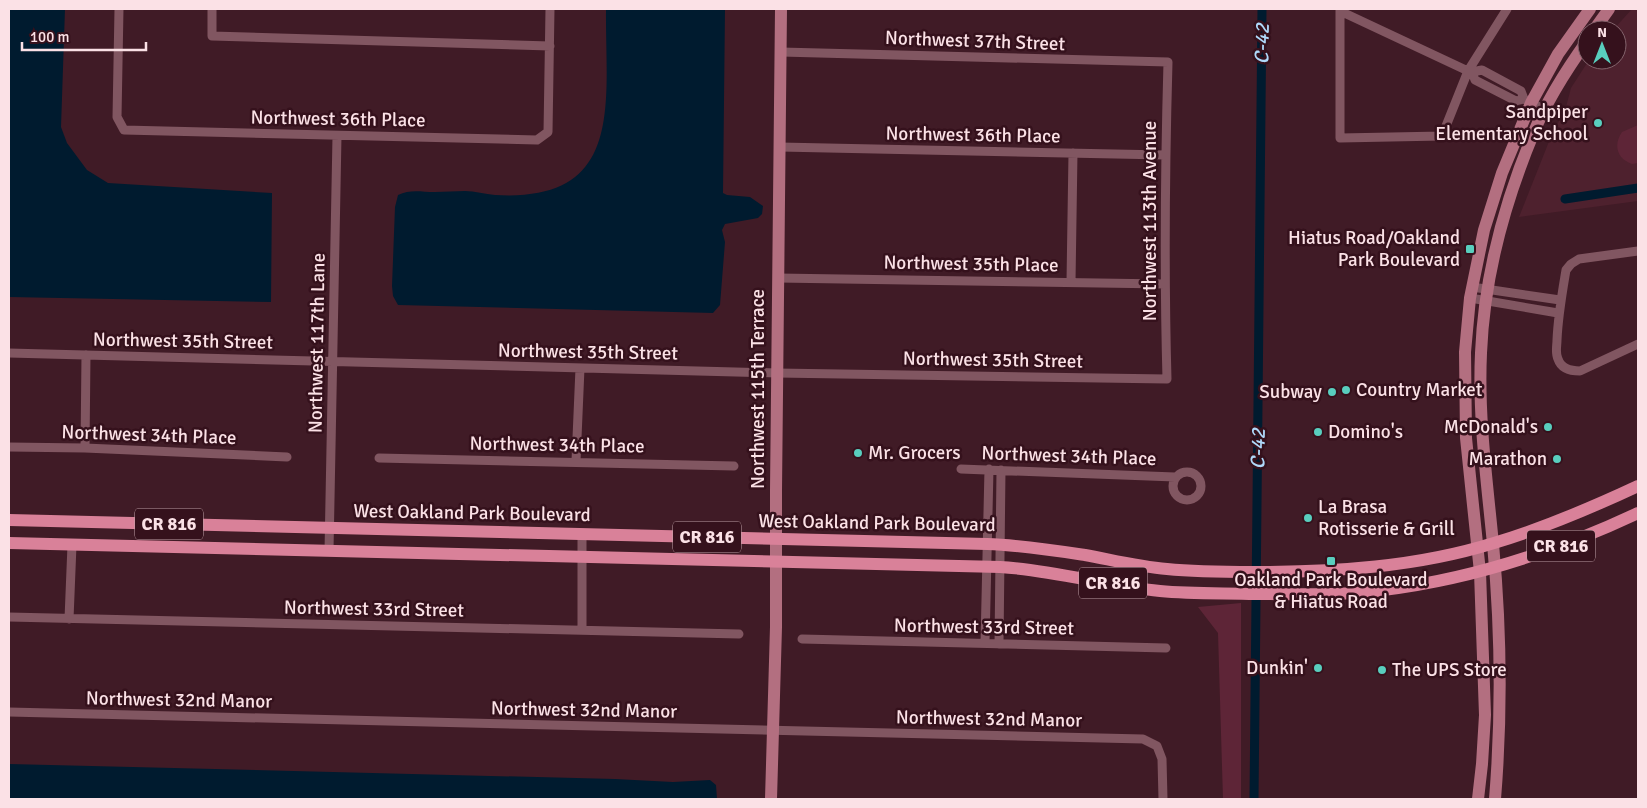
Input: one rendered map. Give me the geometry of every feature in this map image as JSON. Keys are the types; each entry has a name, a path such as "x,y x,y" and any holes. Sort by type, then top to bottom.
{"main road":[{"name":"Northwest 115th Terrace","path":"771,799 776,561 781,9"},
{"path":"1478,799 1485,715 1480,572 1466,438 1465,352 1471,292 1484,230 1502,172 1528,101 1590,9"},
{"path":"1601,20 1609,9"},
{"path":"1495,799 1500,746 1499,641 1493,544 1482,439 1480,354 1487,295 1501,229 1518,174 1534,131 1577,56"},
{"name":"West Oakland Park Boulevard","path":"9,520 1000,544 1044,549 1166,569 1227,572 1290,572 1372,567 1424,559 1493,544 1562,520 1638,486"},
{"name":"CR 816","path":"9,543 1000,567 1048,572 1157,591 1227,594 1329,594 1383,590 1431,583 1480,572 1569,544 1638,513"}],"street":[{"name":"Northwest 36th Place","path":"119,9 117,117 124,130 537,140 548,132 550,46"},
{"path":"212,9 212,36 550,46 550,9"},
{"path":"1507,9 1470,72 1442,136 1340,138 1340,10 1470,72 1482,70 1521,91 1528,101 1545,110"},
{"name":"Northwest 37th Street","path":"781,52 1168,62"},
{"name":"Northwest 113th Avenue","path":"1167,379 1164,284 1168,62"},
{"name":"Northwest 117th Lane","path":"329,551 337,136"},
{"name":"Northwest 36th Place","path":"780,147 1165,155"},
{"path":"1071,282 1072,153"},
{"path":"1638,251 1585,258 1573,262 1566,270 1558,313 1556,355 1560,364 1570,371 1584,369 1638,344"},
{"name":"Northwest 35th Place","path":"778,278 1164,284"},
{"path":"1471,292 1558,313"},
{"path":"1487,295 1560,300"},
{"name":"Northwest 35th Street","path":"9,353 777,373 1167,379"},
{"path":"85,448 86,355"},
{"path":"576,461 580,368"},
{"name":"Northwest 34th Place","path":"9,447 85,448 287,457"},
{"name":"Northwest 34th Place","path":"379,458 734,466"},
{"name":"Northwest 34th Place","path":"961,469 1175,477"},
{"path":"985,643 989,469"},
{"path":"999,644 1001,470"},
{"path":"582,534 582,630"},
{"path":"69,619 72,544"},
{"name":"Northwest 33rd Street","path":"9,617 739,634"},
{"name":"Northwest 33rd Street","path":"802,639 1166,648"},
{"name":"Northwest 32nd Manor","path":"9,712 1143,739 1157,746 1162,759 1163,799"}],"shaded area":[{"name":"Sandpiper Elementary School","path":"1632,9 1638,9 1638,201 1519,217 1550,139 1566,107 1571,88 1583,70 1627,70 1627,20 1622,20"},
{"path":"1638,125 1638,163 1632,164 1623,159 1617,147 1622,132"},
{"path":"1241,603 1241,799 1223,799 1218,633 1198,607"}],"water":[{"path":"9,9 65,9 61,127 67,143 87,170 108,183 272,193 271,302 9,297"},
{"path":"606,9 725,9 723,193 750,197 763,206 762,214 758,218 725,224 722,230 725,242 720,305 713,313 398,305 393,296 392,286 395,207 398,195 416,191 469,191 495,195 537,193 567,182 587,164 599,140 605,111 607,78"},
{"path":"9,764 673,782 710,780 716,785 717,799 9,799"}],"waterway":[{"name":"C-42","path":"1254,799 1262,9"},
{"path":"1565,199 1638,188"}],"place":[{"name":"Sandpiper Elementary School","path":"1598,123"},
{"name":"Hiatus Road/Oakland Park Boulevard","path":"1470,249"},
{"name":"Country Market","path":"1346,390"},
{"name":"Subway","path":"1332,392"},
{"name":"McDonald's","path":"1548,427"},
{"name":"Domino's","path":"1318,432"},
{"name":"Mr. Grocers","path":"858,453"},
{"name":"Marathon","path":"1557,459"},
{"name":"La Brasa Rotisserie & Grill","path":"1308,518"},
{"name":"Oakland Park Boulevard & Hiatus Road","path":"1331,561"},
{"name":"Dunkin'","path":"1318,668"},
{"name":"The UPS Store","path":"1382,670"}]}
